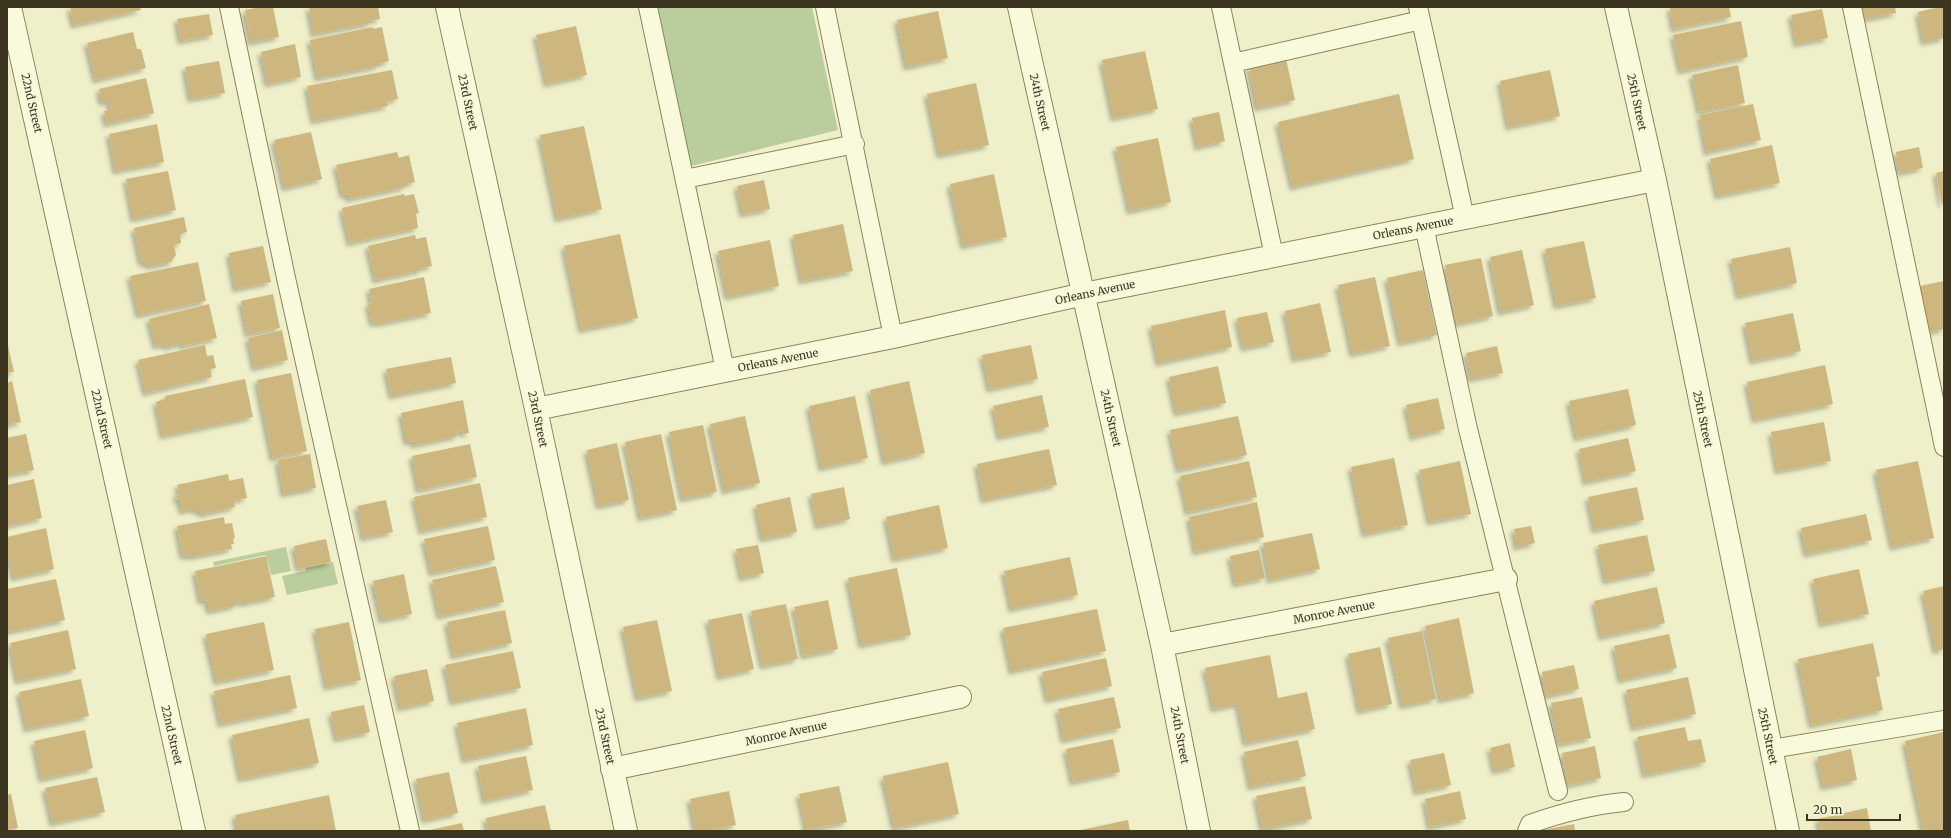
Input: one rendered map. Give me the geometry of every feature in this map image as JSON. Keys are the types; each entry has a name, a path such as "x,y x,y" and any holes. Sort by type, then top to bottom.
{"street":[{"name":"22nd Street","path":"10,7 194,831"},
{"name":"23rd Street","path":"447,7 536,409 626,831"},
{"name":"24th Street","path":"1019,7 1162,645 1199,831"},
{"name":"25th Street","path":"1616,7 1655,180 1788,831"},
{"name":"Orleans Avenue","path":"536,409 893,337 1084,294 1655,180"},
{"name":"Monroe Avenue","path":"1162,645 1506,579"},
{"name":"Monroe Avenue","path":"612,769 960,697"}],"lane":[{"path":"229,7 286,278 410,831"},
{"path":"648,7 725,370"},
{"path":"825,7 855,144 893,337"},
{"path":"1220,7 1274,256"},
{"path":"1852,7 1944,447"},
{"path":"1233,63 1420,14 1465,218"},
{"path":"685,179 855,144"},
{"path":"1424,226 1468,429 1558,791"},
{"path":"1771,749 1944,720"},
{"path":"1527,831 1530,824 1550,817 1598,804 1624,802"}],"green space":[{"path":"654,7 812,7 838,130 687,167"},
{"path":"286,547 291,571 271,575 266,555 214,566 213,562"},
{"path":"333,562 338,584 287,595 282,576 306,571 306,568"}],"building":[{"path":"70,7 140,7 141,10 74,25"},
{"path":"261,7 273,7 279,37 251,42 245,10"},
{"path":"309,7 378,7 380,19 370,21 370,23 314,34"},
{"path":"1670,7 1729,7 1731,17 1674,29"},
{"path":"1859,7 1895,7 1896,13 1861,20"},
{"path":"1944,7 1944,38 1924,42 1918,12"},
{"path":"1822,9 1828,38 1797,44 1791,15"},
{"path":"938,11 948,58 907,67 897,20"},
{"path":"209,14 213,35 181,41 177,19"},
{"path":"1741,21 1748,57 1681,71 1673,35"},
{"path":"576,26 587,75 547,84 536,35"},
{"path":"373,27 373,29 382,27 389,61 378,64 378,66 318,78 310,40"},
{"path":"133,32 137,49 141,49 146,68 96,80 87,43"},
{"path":"295,44 301,77 268,84 261,52"},
{"path":"1145,51 1158,109 1114,118 1102,60"},
{"path":"1286,59 1295,100 1258,108 1249,67"},
{"path":"219,61 225,93 191,99 185,67"},
{"path":"1738,65 1745,103 1700,112 1692,75"},
{"path":"392,70 398,99 387,101 388,106 314,121 307,86"},
{"path":"1550,70 1560,116 1509,127 1500,81"},
{"path":"146,78 154,113 107,124 104,111 111,110 109,101 102,102 99,89"},
{"path":"976,83 989,145 940,155 927,94"},
{"path":"1399,94 1414,159 1293,187 1278,122"},
{"path":"1753,104 1761,140 1707,152 1700,115"},
{"path":"1219,112 1225,141 1198,147 1192,118"},
{"path":"157,124 164,162 116,171 109,134"},
{"path":"584,126 602,209 558,219 540,135"},
{"path":"311,132 322,179 285,188 274,140"},
{"path":"1158,138 1171,202 1130,211 1116,147"},
{"path":"1772,145 1780,183 1718,196 1710,159"},
{"path":"1919,147 1923,168 1900,173 1896,152"},
{"path":"397,152 399,158 409,155 415,182 405,184 405,187 349,199 348,194 343,195 336,165"},
{"path":"168,171 176,210 134,219 126,179"},
{"path":"1944,171 1944,204 1942,204 1936,173"},
{"path":"994,174 1007,237 964,246 950,184"},
{"path":"764,180 770,209 743,214 737,186"},
{"path":"404,194 405,196 414,194 419,213 416,214 418,228 350,243 342,208"},
{"path":"184,217 187,232 180,234 181,243 174,245 176,255 171,262 151,266 141,261 134,228"},
{"path":"843,224 853,271 802,281 793,235"},
{"path":"620,234 638,318 582,330 564,246"},
{"path":"415,235 416,239 426,237 432,266 421,268 422,270 376,280 368,246"},
{"path":"770,240 779,286 728,297 718,251"},
{"path":"1584,241 1596,298 1557,306 1545,249"},
{"path":"263,246 271,282 236,289 229,253"},
{"path":"1790,247 1797,283 1739,296 1731,259"},
{"path":"1522,250 1534,305 1501,312 1490,257"},
{"path":"1481,258 1493,316 1457,324 1445,265"},
{"path":"198,262 206,301 139,315 130,276"},
{"path":"1423,270 1437,335 1401,343 1387,278"},
{"path":"424,277 431,313 378,324 377,321 373,324 368,304 372,303 369,289"},
{"path":"1375,277 1390,346 1353,354 1338,285"},
{"path":"1944,281 1944,329 1926,333 1916,287"},
{"path":"273,294 280,328 248,334 241,301"},
{"path":"1320,303 1331,352 1295,359 1285,311"},
{"path":"209,304 217,338 183,346 182,343 167,347 166,344 156,346 149,319"},
{"path":"1225,310 1232,347 1159,363 1151,326"},
{"path":"1267,312 1274,342 1244,348 1237,318"},
{"path":"1793,313 1801,351 1753,361 1745,323"},
{"path":"282,330 288,360 255,368 248,338"},
{"path":"7,341 14,372 7,373"},
{"path":"205,345 207,356 213,355 216,368 210,369 212,377 146,393 138,360"},
{"path":"1031,345 1038,379 990,389 982,355"},
{"path":"1497,346 1503,373 1471,379 1466,353"},
{"path":"451,357 456,383 392,396 386,369"},
{"path":"1825,365 1833,404 1755,420 1747,382"},
{"path":"1218,366 1226,403 1177,413 1169,377"},
{"path":"291,373 307,451 273,458 257,380"},
{"path":"245,379 253,417 163,436 156,402 165,399 165,396"},
{"path":"12,381 21,422 7,425 7,383"},
{"path":"909,381 925,453 885,462 870,390"},
{"path":"1628,389 1636,425 1577,438 1569,401"},
{"path":"1042,395 1049,427 1000,437 993,406"},
{"path":"855,396 868,458 822,468 809,406"},
{"path":"1438,398 1445,429 1413,437 1406,405"},
{"path":"463,400 469,433 463,434 462,431 457,432 458,436 414,445 414,441 407,442 401,413"},
{"path":"745,416 760,483 725,491 710,424"},
{"path":"1238,416 1247,455 1179,470 1170,430"},
{"path":"1824,422 1831,461 1778,471 1771,432"},
{"path":"703,425 717,492 683,499 669,432"},
{"path":"26,434 34,470 7,475 7,438"},
{"path":"661,434 677,510 641,518 625,442"},
{"path":"1628,438 1636,471 1586,482 1579,449"},
{"path":"617,443 629,500 599,506 587,450"},
{"path":"470,444 477,477 419,490 412,456"},
{"path":"1049,449 1057,485 984,500 977,464"},
{"path":"310,454 316,488 284,494 278,460"},
{"path":"1394,458 1408,525 1365,534 1351,467"},
{"path":"1249,461 1257,497 1188,512 1180,476"},
{"path":"1460,461 1471,514 1430,522 1419,470"},
{"path":"1918,461 1934,538 1893,547 1876,470"},
{"path":"228,474 229,481 243,478 247,498 234,501 235,507 204,514 194,509 182,511 180,500 177,500 176,495 180,494 177,485"},
{"path":"34,479 42,518 7,526 7,485"},
{"path":"480,483 487,517 422,531 414,497"},
{"path":"844,487 850,519 818,526 811,494"},
{"path":"1637,487 1644,520 1595,530 1588,497"},
{"path":"790,497 797,532 763,539 756,505"},
{"path":"386,500 393,532 364,538 357,506"},
{"path":"1257,502 1264,537 1196,552 1189,517"},
{"path":"939,505 948,548 895,559 886,517"},
{"path":"1866,514 1872,540 1807,554 1801,528"},
{"path":"224,517 225,524 232,523 235,538 233,539 234,544 231,544 232,549 190,557 190,555 183,556 177,526"},
{"path":"488,526 495,560 432,573 424,539"},
{"path":"1531,526 1535,543 1517,547 1514,529"},
{"path":"46,528 54,569 14,578 7,545 7,537"},
{"path":"1312,533 1320,569 1270,580 1263,543"},
{"path":"1647,535 1655,571 1606,581 1598,545"},
{"path":"326,539 331,562 299,569 294,546"},
{"path":"758,545 764,573 742,578 736,549"},
{"path":"1259,550 1265,578 1236,584 1230,556"},
{"path":"266,556 275,597 245,603 238,602 234,606 210,611 207,600 201,601 195,571"},
{"path":"1070,557 1078,595 1012,609 1004,571"},
{"path":"496,566 504,602 440,616 432,580"},
{"path":"897,568 911,635 862,645 848,578"},
{"path":"1859,569 1869,614 1822,624 1813,579"},
{"path":"404,574 412,614 382,620 373,581"},
{"path":"56,579 65,620 7,632 7,589"},
{"path":"1944,586 1944,649 1936,651 1923,591"},
{"path":"1657,587 1665,623 1602,637 1594,601"},
{"path":"828,600 838,649 804,656 794,607"},
{"path":"786,604 798,659 763,666 751,611"},
{"path":"1097,609 1106,651 1012,671 1003,628"},
{"path":"505,610 512,643 454,656 447,622"},
{"path":"742,613 754,669 720,677 708,620"},
{"path":"1459,618 1474,693 1441,700 1425,626"},
{"path":"657,620 672,691 638,698 623,627"},
{"path":"264,622 274,670 217,682 206,634"},
{"path":"349,622 361,680 327,687 315,629"},
{"path":"68,630 76,669 18,681 10,643"},
{"path":"1422,631 1436,699 1403,706 1388,638"},
{"path":"1669,634 1677,668 1621,680 1614,646"},
{"path":"1873,643 1880,676 1876,677 1883,710 1812,725 1798,659"},
{"path":"1380,647 1392,704 1360,711 1348,654"},
{"path":"513,651 521,688 453,702 445,665"},
{"path":"1270,655 1278,698 1307,692 1315,729 1246,743 1238,704 1214,709 1205,668"},
{"path":"1106,658 1112,686 1048,700 1042,672"},
{"path":"1574,665 1579,689 1547,696 1542,672"},
{"path":"427,669 434,701 401,708 394,676"},
{"path":"290,675 297,708 221,724 214,691"},
{"path":"1688,677 1696,714 1634,728 1626,690"},
{"path":"81,679 89,716 27,729 19,692"},
{"path":"1114,697 1121,728 1064,740 1058,709"},
{"path":"1582,697 1591,738 1560,744 1551,703"},
{"path":"364,705 370,732 337,739 331,712"},
{"path":"526,708 533,745 465,760 457,723"},
{"path":"309,718 319,763 241,779 232,735"},
{"path":"1685,727 1688,741 1701,739 1706,762 1645,775 1637,737"},
{"path":"85,730 93,768 42,779 34,741"},
{"path":"1944,732 1944,831 1924,831 1905,741"},
{"path":"1113,739 1120,772 1073,782 1066,749"},
{"path":"1298,740 1306,776 1251,787 1244,752"},
{"path":"1510,743 1515,767 1495,771 1490,748"},
{"path":"1595,746 1601,778 1569,785 1562,753"},
{"path":"1851,749 1857,780 1824,787 1817,757"},
{"path":"1444,753 1451,785 1417,792 1410,760"},
{"path":"526,756 533,790 485,801 478,766"},
{"path":"948,762 959,814 895,828 883,776"},
{"path":"449,772 458,813 425,820 416,779"},
{"path":"97,777 105,812 53,823 45,788"},
{"path":"839,786 847,822 807,830 799,794"},
{"path":"1305,786 1312,819 1263,829 1256,796"},
{"path":"729,791 736,825 707,831 696,831 690,799"},
{"path":"1460,791 1466,819 1430,827 1425,799"},
{"path":"11,794 18,828 7,830 7,795"},
{"path":"329,795 336,831 238,831 235,815"},
{"path":"545,805 551,831 488,831 486,818"},
{"path":"1867,808 1871,831 1821,831 1818,819"},
{"path":"1128,820 1130,831 1081,831 1081,830"},
{"path":"462,823 464,831 430,830"},
{"path":"1574,824 1575,831 1543,831 1543,830"}]}
